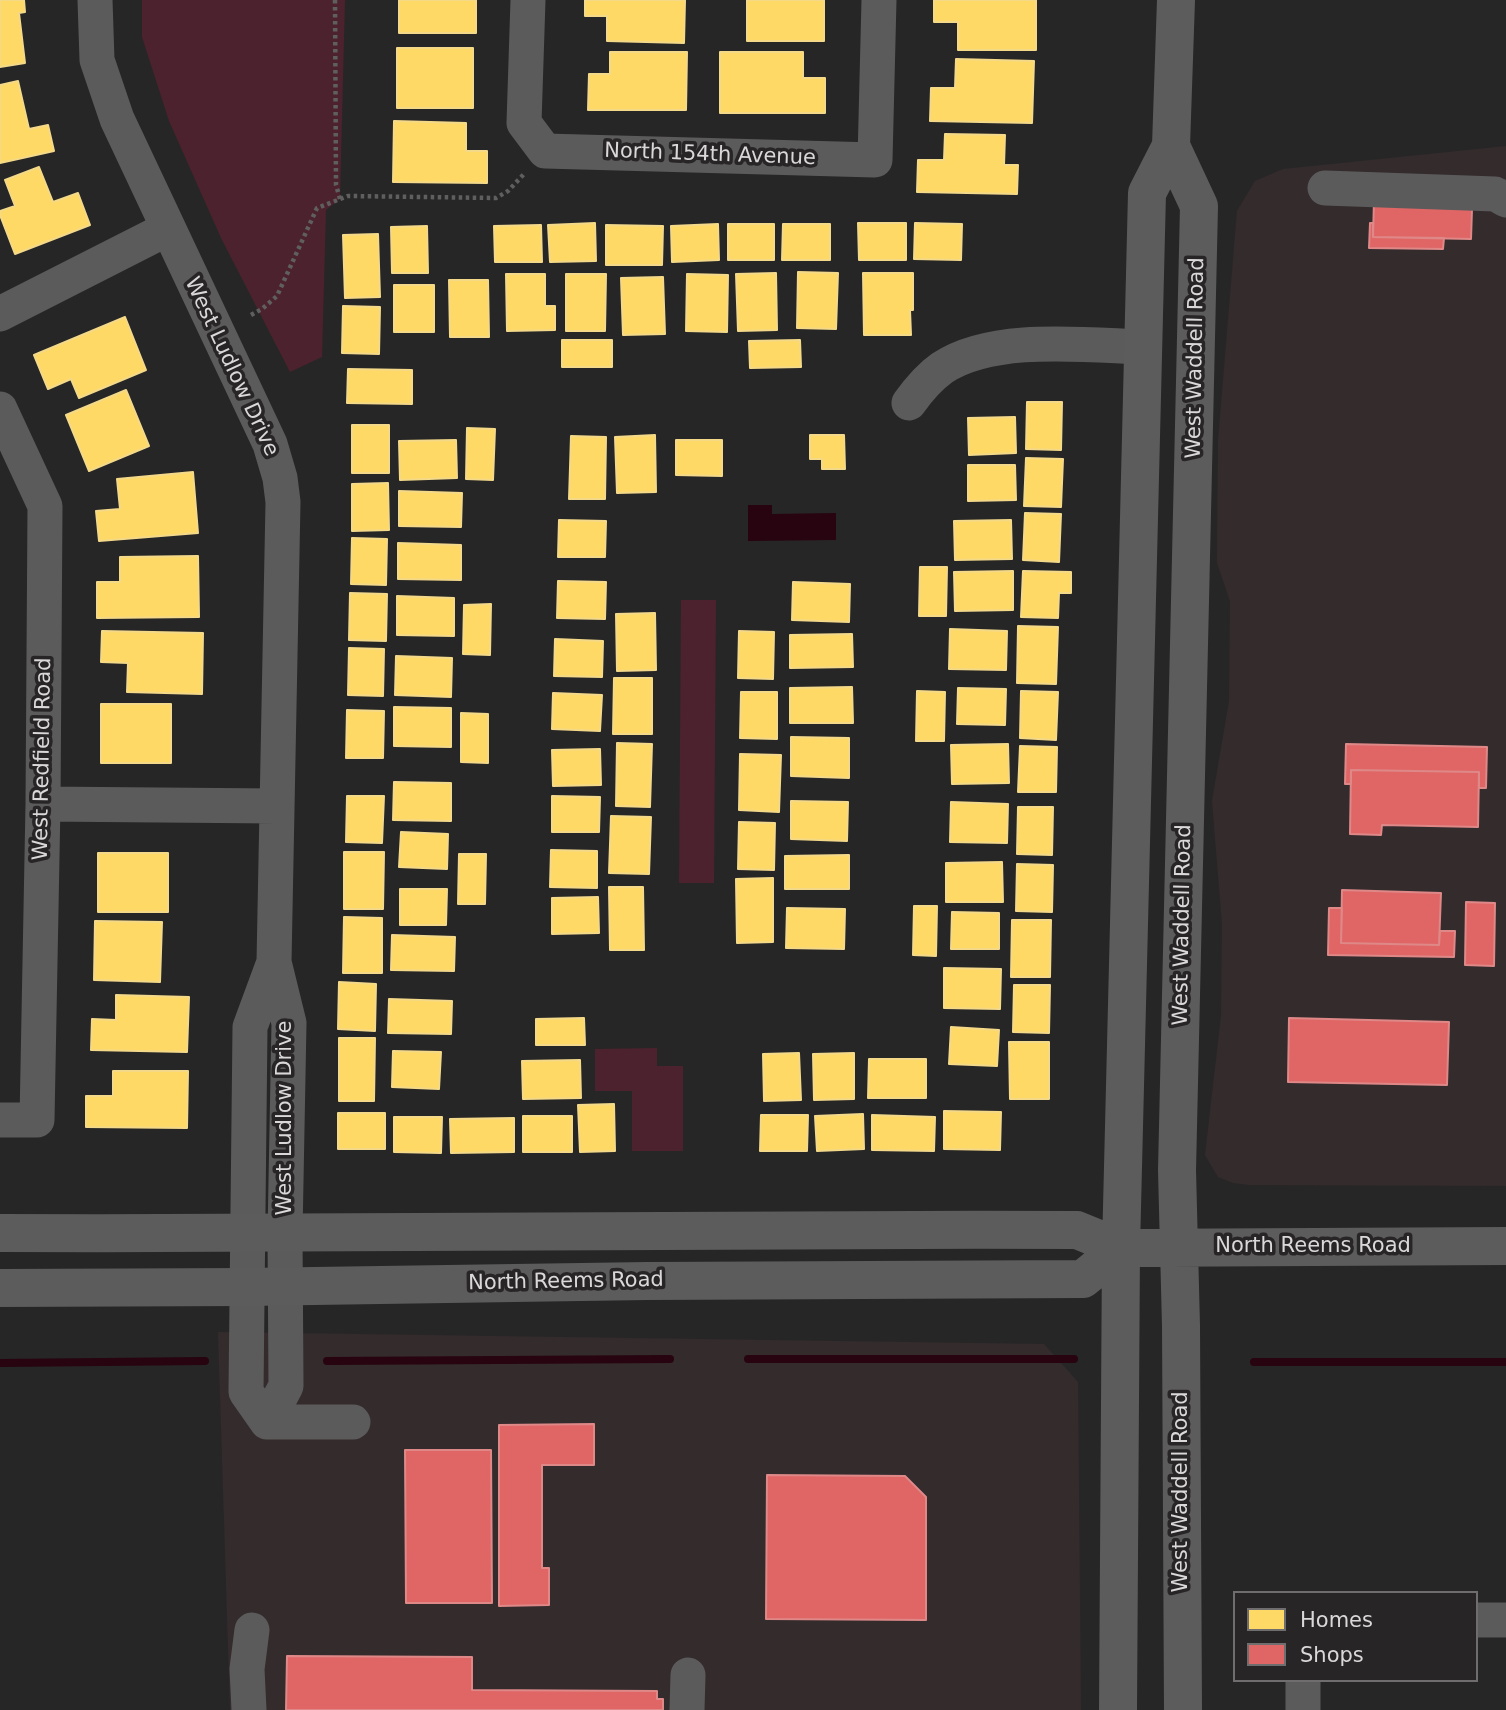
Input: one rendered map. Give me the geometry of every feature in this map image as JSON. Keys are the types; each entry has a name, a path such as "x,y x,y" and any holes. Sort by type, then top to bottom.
{"main road":[{"name":"West Waddell Road","path":"1118,1710 1121,1248 1147,193 1171,146 1176,0"},
{"name":"West Waddell Road","path":"1171,146 1199,206 1177,1170 1183,1710"},
{"path":"1144,347 1160,374 1165,397 1167,430 1161,587 1188,706"},
{"name":"North Reems Road","path":"0,1233 1077,1230 1121,1248 1506,1247"},
{"name":"North Reems Road","path":"0,1288 1083,1279 1121,1248"}],"street":[{"name":"West Ludlow Drive","path":"95,0 97,60 106,88 167,229 270,444 280,478 283,529 274,962 289,1023 285,1234 286,1386 267,1422 246,1392 250,1027 274,962"},
{"path":"528,0 524,123 545,151"},
{"name":"North 154th Avenue","path":"545,151 875,160 879,0"},
{"path":"1325,188 1494,194 1506,200"},
{"path":"0,314 167,229"},
{"path":"909,403 922,384 943,367 976,352 1035,345 1144,347"},
{"name":"West Redfield Road","path":"0,408 45,506 37,1119 0,1120"},
{"path":"43,804 276,806"},
{"path":"267,1422 353,1422"},
{"path":"1478,1620 1506,1620"},
{"path":"249,1710 247,1669 252,1630"},
{"path":"687,1710 688,1675"},
{"path":"1303,1682 1303,1710"}],"path":[{"path":"335,0 336,185 340,199"},
{"path":"251,315 277,296 317,208 348,196 496,198 508,191 545,151"}],"shaded area":[{"path":"142,0 345,0 340,199 326,210 322,357 290,372 221,238 169,121 142,37"},
{"path":"1506,146 1506,1186 1233,1183 1218,1177 1205,1155 1221,1016 1222,924 1212,801 1229,701 1230,601 1217,563 1218,441 1237,211 1255,181 1283,169"},
{"path":"748,505 772,505 772,514 836,513 836,540 748,541"},
{"path":"681,600 716,600 714,883 679,883"},
{"path":"657,1048 657,1066 683,1066 683,1151 632,1151 632,1091 595,1091 595,1049"},
{"path":"218,1332 1044,1344 1078,1382 1081,1710 230,1710"}],"building: Homes":[{"path":"0,0 24,0 25,12 19,13 25,63 0,67"},
{"path":"399,0 476,0 476,33 399,33"},
{"path":"585,0 685,0 684,43 607,41 607,16 585,16"},
{"path":"747,0 824,0 824,41 747,41"},
{"path":"934,0 1036,0 1036,50 958,50 958,22 934,22"},
{"path":"397,48 473,48 473,108 397,108"},
{"path":"610,52 687,52 686,110 588,110 589,74 610,74"},
{"path":"720,52 803,52 803,78 825,78 825,113 720,113"},
{"path":"956,59 1034,61 1032,123 930,121 931,88 955,88"},
{"path":"18,81 29,129 48,125 54,151 0,163 0,85"},
{"path":"394,121 466,123 466,151 487,151 487,183 393,182"},
{"path":"945,134 1005,135 1004,165 1018,165 1017,194 917,192 918,160 944,160"},
{"path":"39,167 53,202 78,193 90,225 15,254 0,215 0,211 15,206 5,180"},
{"path":"595,223 596,261 550,262 548,225"},
{"path":"858,223 906,223 906,260 859,260"},
{"path":"915,223 962,224 961,260 914,259"},
{"path":"718,224 719,260 672,262 671,226"},
{"path":"728,224 774,224 774,260 728,260"},
{"path":"783,224 830,224 830,260 782,260"},
{"path":"541,225 542,262 495,262 494,226"},
{"path":"606,225 663,226 662,265 606,265"},
{"path":"427,226 428,273 392,273 391,227"},
{"path":"378,234 380,297 345,298 343,235"},
{"path":"798,272 838,273 836,329 797,328"},
{"path":"776,273 777,330 738,331 736,274"},
{"path":"863,273 913,273 911,335 864,335"},
{"path":"506,274 545,274 545,306 555,306 555,330 507,331"},
{"path":"566,274 606,274 605,331 566,331"},
{"path":"687,274 728,275 727,332 686,331"},
{"path":"663,277 665,334 623,335 621,278"},
{"path":"449,280 488,280 489,337 450,337"},
{"path":"394,285 434,285 434,332 394,332"},
{"path":"343,306 380,307 379,354 342,353"},
{"path":"125,317 146,370 79,398 71,379 48,389 34,355"},
{"path":"562,340 612,340 612,367 562,367"},
{"path":"800,340 801,367 750,368 749,341"},
{"path":"348,369 412,370 412,404 347,403"},
{"path":"126,390 149,446 89,471 66,415"},
{"path":"1027,402 1062,402 1061,450 1026,449"},
{"path":"1015,417 1016,453 969,455 968,418"},
{"path":"352,425 389,425 389,473 352,473"},
{"path":"467,428 495,429 493,480 466,479"},
{"path":"655,435 656,492 617,493 615,437"},
{"path":"810,435 844,435 845,469 822,469 822,459 810,459"},
{"path":"571,436 606,437 605,499 569,499"},
{"path":"456,440 457,478 400,480 399,441"},
{"path":"676,440 722,440 722,476 676,475"},
{"path":"1026,458 1063,459 1061,507 1024,506"},
{"path":"968,465 1015,465 1016,500 968,501"},
{"path":"193,472 198,533 99,541 96,511 120,509 117,479"},
{"path":"388,483 389,530 352,531 352,484"},
{"path":"399,491 462,493 461,527 399,526"},
{"path":"1025,513 1061,514 1059,562 1023,560"},
{"path":"559,520 606,521 605,557 558,557"},
{"path":"1011,520 1012,559 955,560 954,521"},
{"path":"352,538 387,539 386,585 351,584"},
{"path":"398,543 461,545 461,580 398,579"},
{"path":"198,556 199,617 97,618 97,582 120,582 120,557"},
{"path":"920,567 947,567 946,616 919,616"},
{"path":"1013,571 1013,610 955,611 954,572"},
{"path":"1023,571 1071,572 1071,593 1059,593 1058,618 1021,617"},
{"path":"558,581 606,582 605,619 557,618"},
{"path":"793,582 850,584 849,622 792,620"},
{"path":"350,593 387,594 386,641 349,640"},
{"path":"397,596 454,598 454,636 397,635"},
{"path":"491,604 490,655 463,654 464,605"},
{"path":"655,613 656,670 617,671 616,614"},
{"path":"1018,626 1058,627 1056,684 1017,683"},
{"path":"950,629 1007,631 1006,670 949,669"},
{"path":"102,631 203,633 202,694 127,692 128,663 101,662"},
{"path":"739,631 774,632 773,679 738,678"},
{"path":"852,634 853,667 790,668 790,635"},
{"path":"555,639 603,641 602,677 554,676"},
{"path":"349,648 384,649 383,696 348,695"},
{"path":"396,656 452,658 451,697 395,695"},
{"path":"614,678 652,678 652,734 613,734"},
{"path":"852,687 853,723 790,723 790,688"},
{"path":"958,688 1006,689 1005,725 957,724"},
{"path":"917,691 945,692 944,741 916,741"},
{"path":"1021,691 1058,692 1056,740 1020,738"},
{"path":"741,692 777,692 777,739 740,738"},
{"path":"553,693 602,695 600,731 552,729"},
{"path":"101,704 171,704 171,763 101,763"},
{"path":"394,707 451,708 451,747 394,746"},
{"path":"347,710 384,711 383,758 346,758"},
{"path":"461,713 488,714 488,763 461,762"},
{"path":"791,737 849,738 849,778 791,776"},
{"path":"617,743 652,744 650,807 616,806"},
{"path":"1008,744 1009,783 952,784 951,745"},
{"path":"1020,746 1057,747 1056,792 1018,792"},
{"path":"600,749 601,785 553,786 552,750"},
{"path":"740,754 781,755 779,812 739,810"},
{"path":"394,782 451,783 451,821 393,820"},
{"path":"347,796 384,796 382,843 346,842"},
{"path":"552,796 600,797 599,832 552,832"},
{"path":"791,801 848,802 847,841 791,839"},
{"path":"951,802 1008,804 1007,843 950,842"},
{"path":"1018,807 1053,807 1052,855 1017,854"},
{"path":"611,816 651,817 649,874 609,873"},
{"path":"739,822 775,823 774,870 738,869"},
{"path":"401,832 448,834 447,869 399,867"},
{"path":"551,850 597,851 597,888 550,887"},
{"path":"344,852 384,852 383,909 344,909"},
{"path":"98,853 168,853 168,912 98,912"},
{"path":"459,854 486,854 485,904 458,904"},
{"path":"849,855 849,889 785,889 785,856"},
{"path":"1002,862 1003,902 946,902 946,863"},
{"path":"1017,864 1053,865 1052,912 1016,911"},
{"path":"773,878 773,942 737,943 736,879"},
{"path":"609,887 643,887 644,950 610,950"},
{"path":"400,889 447,889 446,925 400,925"},
{"path":"598,897 599,933 552,934 552,898"},
{"path":"914,906 937,906 936,956 913,955"},
{"path":"787,908 845,909 844,949 786,948"},
{"path":"952,912 999,913 999,949 951,949"},
{"path":"344,917 382,918 382,973 343,973"},
{"path":"1012,920 1051,920 1050,977 1011,977"},
{"path":"95,921 162,922 160,982 94,980"},
{"path":"392,935 455,937 454,971 391,970"},
{"path":"944,968 1001,969 1000,1009 944,1008"},
{"path":"339,982 376,984 375,1031 338,1029"},
{"path":"1014,985 1050,985 1049,1033 1013,1032"},
{"path":"116,995 189,997 187,1052 91,1050 92,1019 116,1020"},
{"path":"389,999 452,1001 451,1034 388,1033"},
{"path":"584,1018 585,1045 536,1045 536,1019"},
{"path":"951,1027 999,1030 997,1066 949,1064"},
{"path":"339,1038 375,1038 374,1101 339,1101"},
{"path":"1009,1042 1049,1042 1049,1099 1010,1099"},
{"path":"393,1051 441,1052 439,1089 392,1087"},
{"path":"799,1053 801,1100 764,1101 763,1054"},
{"path":"854,1053 854,1099 814,1100 813,1054"},
{"path":"869,1059 926,1059 926,1098 868,1098"},
{"path":"580,1060 581,1098 523,1099 522,1061"},
{"path":"113,1071 188,1071 187,1128 86,1127 86,1096 113,1096"},
{"path":"614,1104 615,1151 580,1152 578,1105"},
{"path":"944,1111 1001,1112 1000,1150 944,1149"},
{"path":"338,1113 385,1113 385,1149 338,1149"},
{"path":"863,1114 864,1149 817,1151 815,1116"},
{"path":"761,1115 808,1115 807,1151 760,1151"},
{"path":"872,1115 935,1117 934,1151 872,1150"},
{"path":"523,1116 572,1116 572,1152 523,1152"},
{"path":"394,1117 442,1117 441,1153 394,1152"},
{"path":"514,1118 514,1152 451,1153 450,1119"}],"building: Shops":[{"path":"1374,200 1472,209 1471,239 1373,237"},
{"path":"1370,223 1373,223 1373,237 1444,238 1443,249 1369,248"},
{"path":"1346,744 1487,747 1486,788 1479,788 1479,772 1351,770 1351,784 1345,784"},
{"path":"1351,770 1479,772 1478,827 1382,825 1381,835 1350,834"},
{"path":"1342,890 1441,893 1439,945 1341,943"},
{"path":"1466,902 1495,903 1494,966 1465,965"},
{"path":"1329,908 1342,908 1341,943 1439,945 1440,931 1455,931 1454,957 1328,955"},
{"path":"1289,1018 1449,1022 1447,1085 1288,1082"},
{"path":"594,1424 594,1465 542,1465 542,1568 549,1568 549,1605 499,1606 499,1425"},
{"path":"405,1450 491,1450 492,1603 406,1603"},
{"path":"767,1475 905,1476 926,1497 926,1620 766,1619"},
{"path":"287,1656 472,1657 472,1690 657,1691 657,1699 663,1699 663,1710 286,1710"}],"waterway":[{"path":"327,1361 670,1359"},
{"path":"748,1359 1074,1359"},
{"path":"0,1363 205,1361"},
{"path":"1254,1362 1506,1362"}]}
